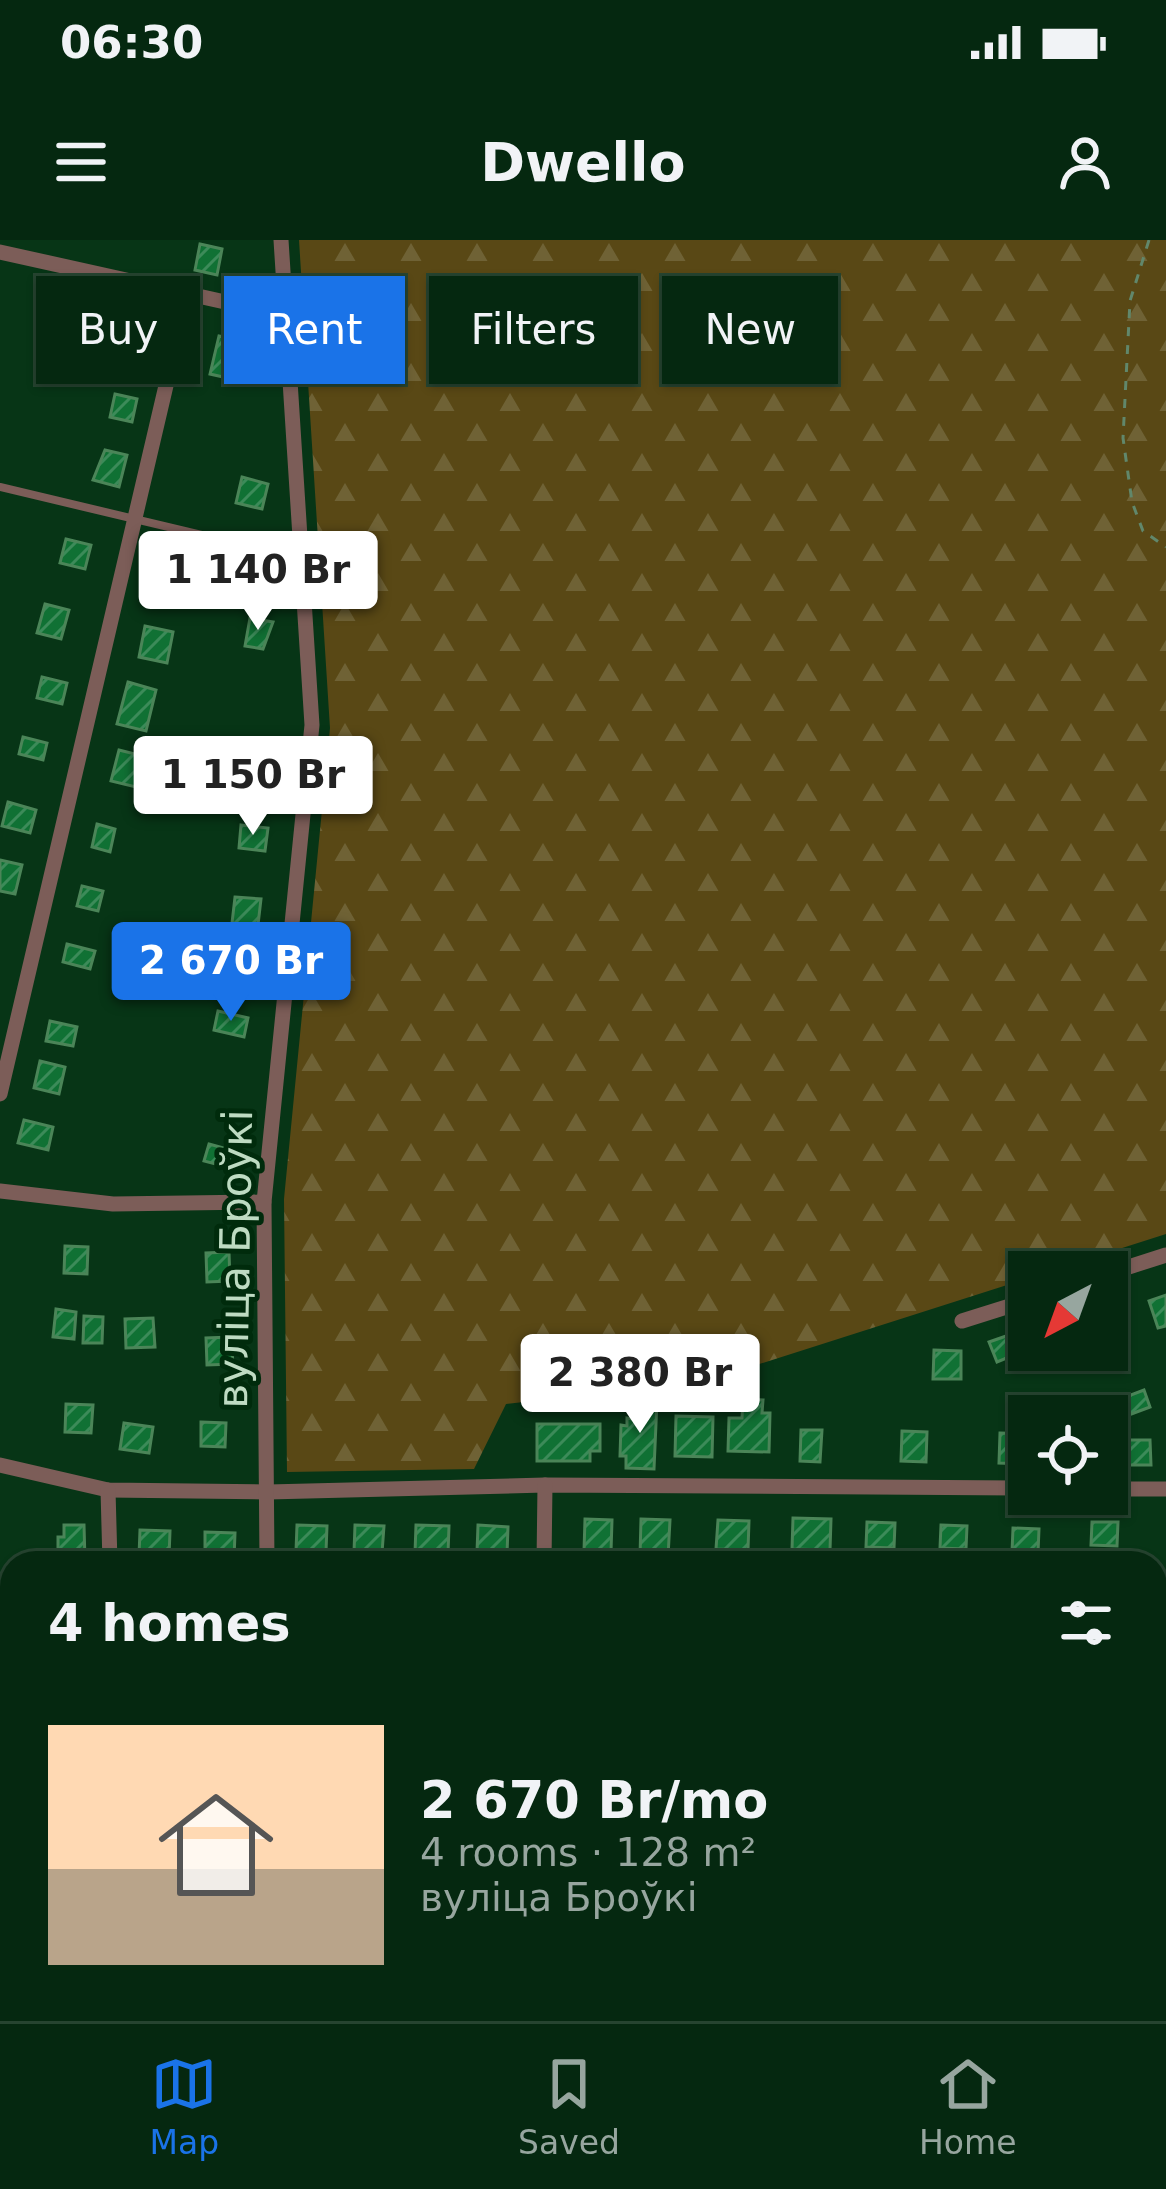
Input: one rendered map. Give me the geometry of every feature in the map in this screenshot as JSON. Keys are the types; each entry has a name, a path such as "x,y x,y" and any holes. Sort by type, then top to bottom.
{"street":[{"name":"вуліца Броўкі","path":"281,240 284,276"},
{"path":"0,252 102,276"},
{"path":"0,1094 165,384"},
{"name":"вуліца Броўкі","path":"267,1551 264,1202 312,725 292,384"},
{"path":"0,1191 113,1204 264,1202"},
{"path":"1128,1267 1166,1255"},
{"path":"962,1322 1008,1307"},
{"path":"0,1465 108,1490 268,1492 545,1485 1008,1488"},
{"path":"544,1551 545,1485"},
{"path":"1128,1489 1166,1489"},
{"path":"108,1490 110,1551"}],"lane":[{"path":"0,487 301,559"}],"path":[{"path":"1149,240 1130,301 1123,438 1132,502 1143,531 1166,548"}],"green space":[{"path":"299,240 1166,240 1166,1234 1113,1251 1008,1251 1008,1285 703,1382 506,1404 474,1469 287,1472 284,1199 330,728 308,384 405,384 405,276 301,276"}],"building":[{"path":"200,244 222,249 217,275 195,270"},
{"path":"219,336 224,337 224,377 210,374"},
{"path":"115,394 137,399 132,422 110,417"},
{"path":"105,450 127,455 119,487 93,480"},
{"path":"242,477 268,484 262,509 236,503"},
{"path":"66,539 91,545 85,569 60,563"},
{"path":"159,563 196,571 191,593 154,585"},
{"path":"45,604 69,610 61,639 37,633"},
{"path":"250,618 273,622 263,649 245,646"},
{"path":"145,626 173,632 167,663 139,657"},
{"path":"42,677 67,683 62,704 37,698"},
{"path":"128,682 156,690 146,731 117,724"},
{"path":"23,737 47,743 43,760 19,754"},
{"path":"252,748 274,752 269,774 248,770"},
{"path":"119,750 143,756 136,787 111,781"},
{"path":"8,802 36,810 30,833 2,826"},
{"path":"97,824 115,829 110,852 92,847"},
{"path":"241,825 268,828 265,851 239,848"},
{"path":"0,860 22,865 15,894 0,891"},
{"path":"82,886 103,891 98,911 77,906"},
{"path":"235,897 261,899 258,925 232,923"},
{"path":"67,944 95,951 90,969 63,962"},
{"path":"233,963 259,969 253,992 227,986"},
{"path":"218,1011 248,1018 244,1037 214,1030"},
{"path":"50,1021 77,1027 73,1046 46,1041"},
{"path":"40,1061 65,1067 59,1094 34,1088"},
{"path":"24,1120 53,1127 48,1150 18,1143"},
{"path":"209,1144 231,1150 227,1167 204,1161"},
{"path":"65,1246 88,1247 87,1274 64,1273"},
{"path":"229,1252 230,1281 207,1282 206,1253"},
{"path":"1166,1295 1166,1326 1158,1328 1149,1301"},
{"path":"56,1309 76,1312 74,1339 53,1337"},
{"path":"84,1316 103,1317 102,1343 83,1343"},
{"path":"153,1318 155,1347 126,1348 125,1319"},
{"path":"1008,1335 1008,1358 997,1362 989,1342"},
{"path":"231,1337 233,1364 207,1365 206,1338"},
{"path":"934,1350 961,1351 961,1379 933,1379"},
{"path":"1144,1390 1150,1407 1128,1415 1128,1396"},
{"path":"743,1399 763,1400 762,1413 770,1413 769,1452 728,1451 729,1418 742,1418"},
{"path":"634,1400 657,1401 654,1469 626,1468 626,1456 620,1456 621,1425 633,1419"},
{"path":"66,1404 93,1405 91,1433 65,1432"},
{"path":"676,1416 713,1417 712,1457 675,1456"},
{"path":"201,1422 226,1423 225,1447 201,1446"},
{"path":"124,1423 153,1427 149,1453 120,1449"},
{"path":"537,1424 600,1424 600,1451 590,1451 590,1461 537,1461"},
{"path":"801,1430 822,1430 820,1462 800,1461"},
{"path":"902,1431 927,1432 926,1462 901,1461"},
{"path":"1000,1433 1008,1433 1008,1463 999,1463"},
{"path":"1128,1440 1150,1440 1151,1465 1128,1465"},
{"path":"793,1518 831,1519 830,1550 792,1549"},
{"path":"585,1519 612,1520 611,1551 584,1551"},
{"path":"641,1519 670,1520 668,1551 640,1551"},
{"path":"718,1520 749,1521 748,1550 716,1549"},
{"path":"867,1522 895,1523 894,1548 866,1547"},
{"path":"1092,1522 1118,1522 1117,1546 1091,1545"},
{"path":"64,1525 84,1525 85,1551 58,1551 58,1537 64,1537"},
{"path":"297,1525 327,1526 326,1551 296,1551"},
{"path":"355,1525 384,1526 382,1551 354,1551"},
{"path":"416,1525 449,1526 448,1551 415,1551"},
{"path":"478,1525 508,1527 507,1551 477,1551"},
{"path":"941,1525 967,1526 966,1549 940,1548"},
{"path":"1013,1528 1039,1529 1038,1551 1012,1551"},
{"path":"140,1530 170,1531 169,1551 139,1551"},
{"path":"205,1532 235,1533 234,1551 205,1551"}]}
